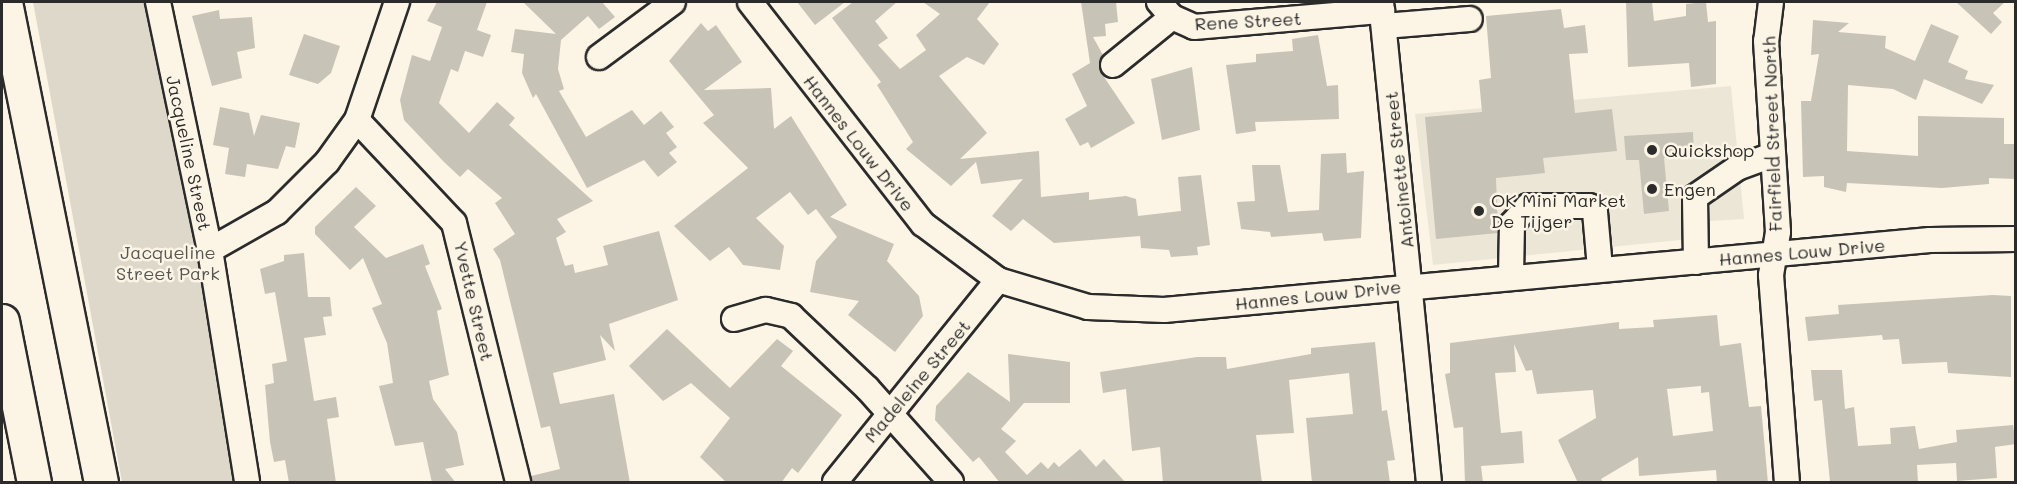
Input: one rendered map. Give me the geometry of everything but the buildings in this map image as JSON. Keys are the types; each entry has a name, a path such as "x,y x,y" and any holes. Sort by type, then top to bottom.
{"highway":[{"path":"4,2 102,483"},
{"path":"2,321 34,483"}],"street":[{"name":"Jacqueline Street","path":"158,2 210,250 247,483"},
{"path":"210,250 289,202 357,120 397,2"},
{"path":"599,57 673,2"},
{"name":"Hannes Louw Drive","path":"750,2 906,208 954,251 998,280 1065,302 1139,311 1600,268 1982,237 2016,239"},
{"name":"Fairfield Street North","path":"1771,2 1766,41 1772,155 1774,254 1771,275 1787,483"},
{"path":"1113,65 1166,9"},
{"name":"Rene Street","path":"1166,9 1201,27 1382,13 1470,19"},
{"name":"Antoinette Street","path":"1382,13 1429,483"},
{"name":"Yvette Street","path":"357,120 454,223 518,483"},
{"path":"1696,262 1695,196 1737,168 1772,155"},
{"path":"1511,276 1512,224 1528,206 1585,204 1592,208 1600,268"},
{"name":"Madeleine Street","path":"835,483 889,412 998,280"},
{"path":"734,319 766,309 791,316 889,412 951,483"}],"shaded area":[{"path":"1731,86 1744,219 1710,221 1710,237 1433,265 1415,114"}],"green space":[{"name":"Jacqueline Street Park","path":"33,2 149,2 202,260 238,482 122,482"}],"place":[{"name":"Quickshop","path":"1652,150"},
{"name":"Engen","path":"1652,189"},
{"name":"OK Mini Market De Tijger","path":"1479,211"}]}
